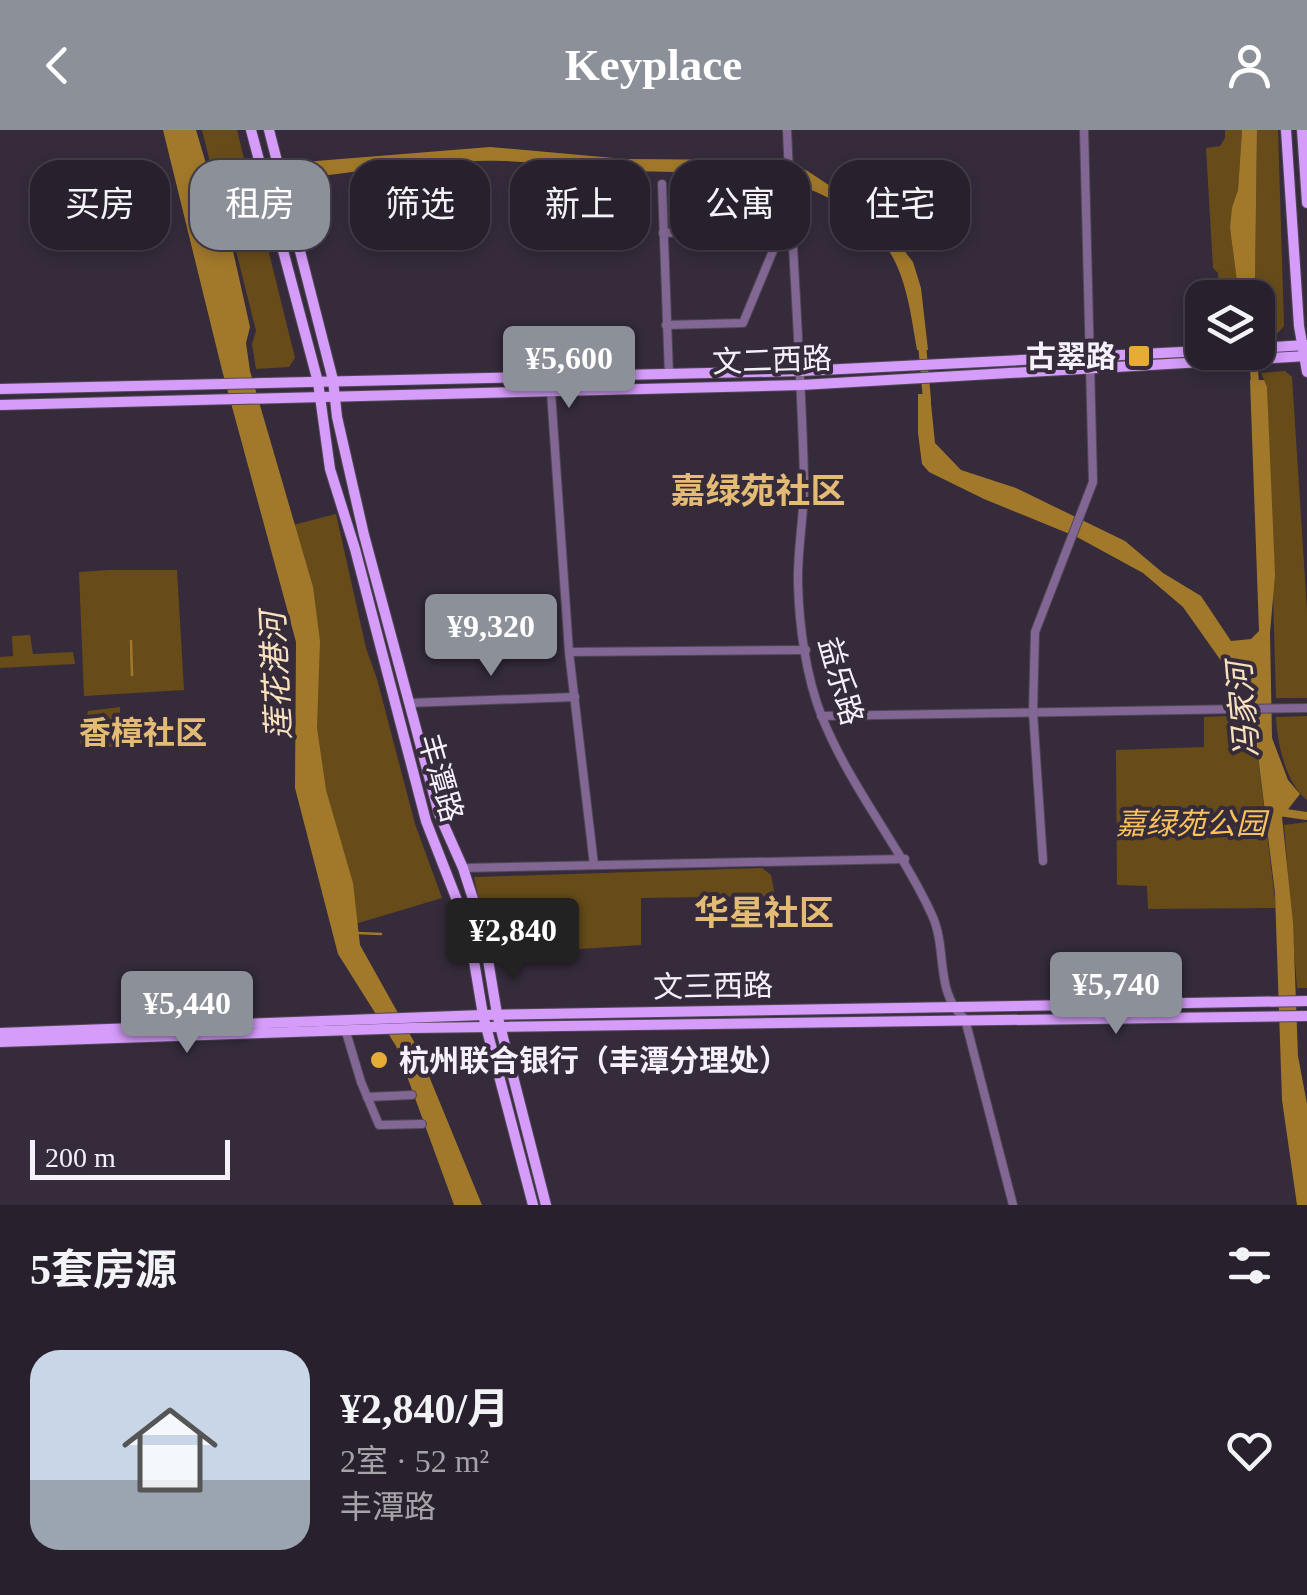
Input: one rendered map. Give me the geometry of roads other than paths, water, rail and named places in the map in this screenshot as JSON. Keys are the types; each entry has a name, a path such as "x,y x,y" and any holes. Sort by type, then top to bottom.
{"main road":[{"name":"丰潭路","path":"251,130 318,382 330,469 426,820 469,931 483,1015 532,1205"},
{"name":"丰潭路","path":"269,130 333,380 348,472 439,814 463,868 483,930 498,1014 546,1205"},
{"path":"1286,130 1299,326 1307,372"},
{"path":"1302,130 1307,203"},
{"name":"文二西路","path":"1275,351 1306,351"},
{"name":"文二西路","path":"1090,362 1185,353"},
{"name":"文二西路","path":"0,405 802,386 908,378 948,370 1185,359"},
{"name":"文二西路","path":"0,389 908,366 948,370"},
{"name":"文三西路","path":"0,1033 372,1026 498,1014 1307,1002"},
{"name":"文三西路","path":"409,1024 487,1028 1307,1016"},
{"name":"文三西路","path":"0,1042 346,1032 372,1026"}],"street":[{"name":"益乐路","path":"788,130 788,160"},
{"path":"1042,860 1033,712 1035,632 1094,482 1084,130"},
{"path":"662,184 669,374"},
{"path":"664,233 670,233"},
{"path":"666,325 743,323 773,250"},
{"name":"益乐路","path":"794,250 804,490 798,584 806,650 821,716 934,918 952,1008"},
{"path":"552,392 569,652 594,865"},
{"path":"569,652 806,650"},
{"path":"409,703 575,698"},
{"path":"821,716 1307,708"},
{"path":"463,868 904,859"},
{"path":"952,1008 966,1020 1013,1205"},
{"path":"346,1032 379,1125 422,1124"},
{"path":"367,1097 412,1095"}],"waterway":[{"path":"922,344 927,400"},
{"name":"冯家河","path":"1254,370 1255,386"},
{"path":"131,641 132,675"},
{"path":"1279,812 1307,816"},
{"path":"357,933 381,934"},
{"path":"486,939 504,939"}],"place":[{"name":"古翠路","path":"1139,356"},
{"name":"杭州联合银行（丰潭分理处）","path":"379,1060"}],"district":[{"name":"嘉绿苑社区","path":"758,491"},
{"name":"香樟社区","path":"143,733"},
{"name":"华星社区","path":"764,913"}],"water label":[{"name":"莲花港河","path":"276,676"}],"park label":[{"name":"嘉绿苑公园","path":"1191,823"}]}
